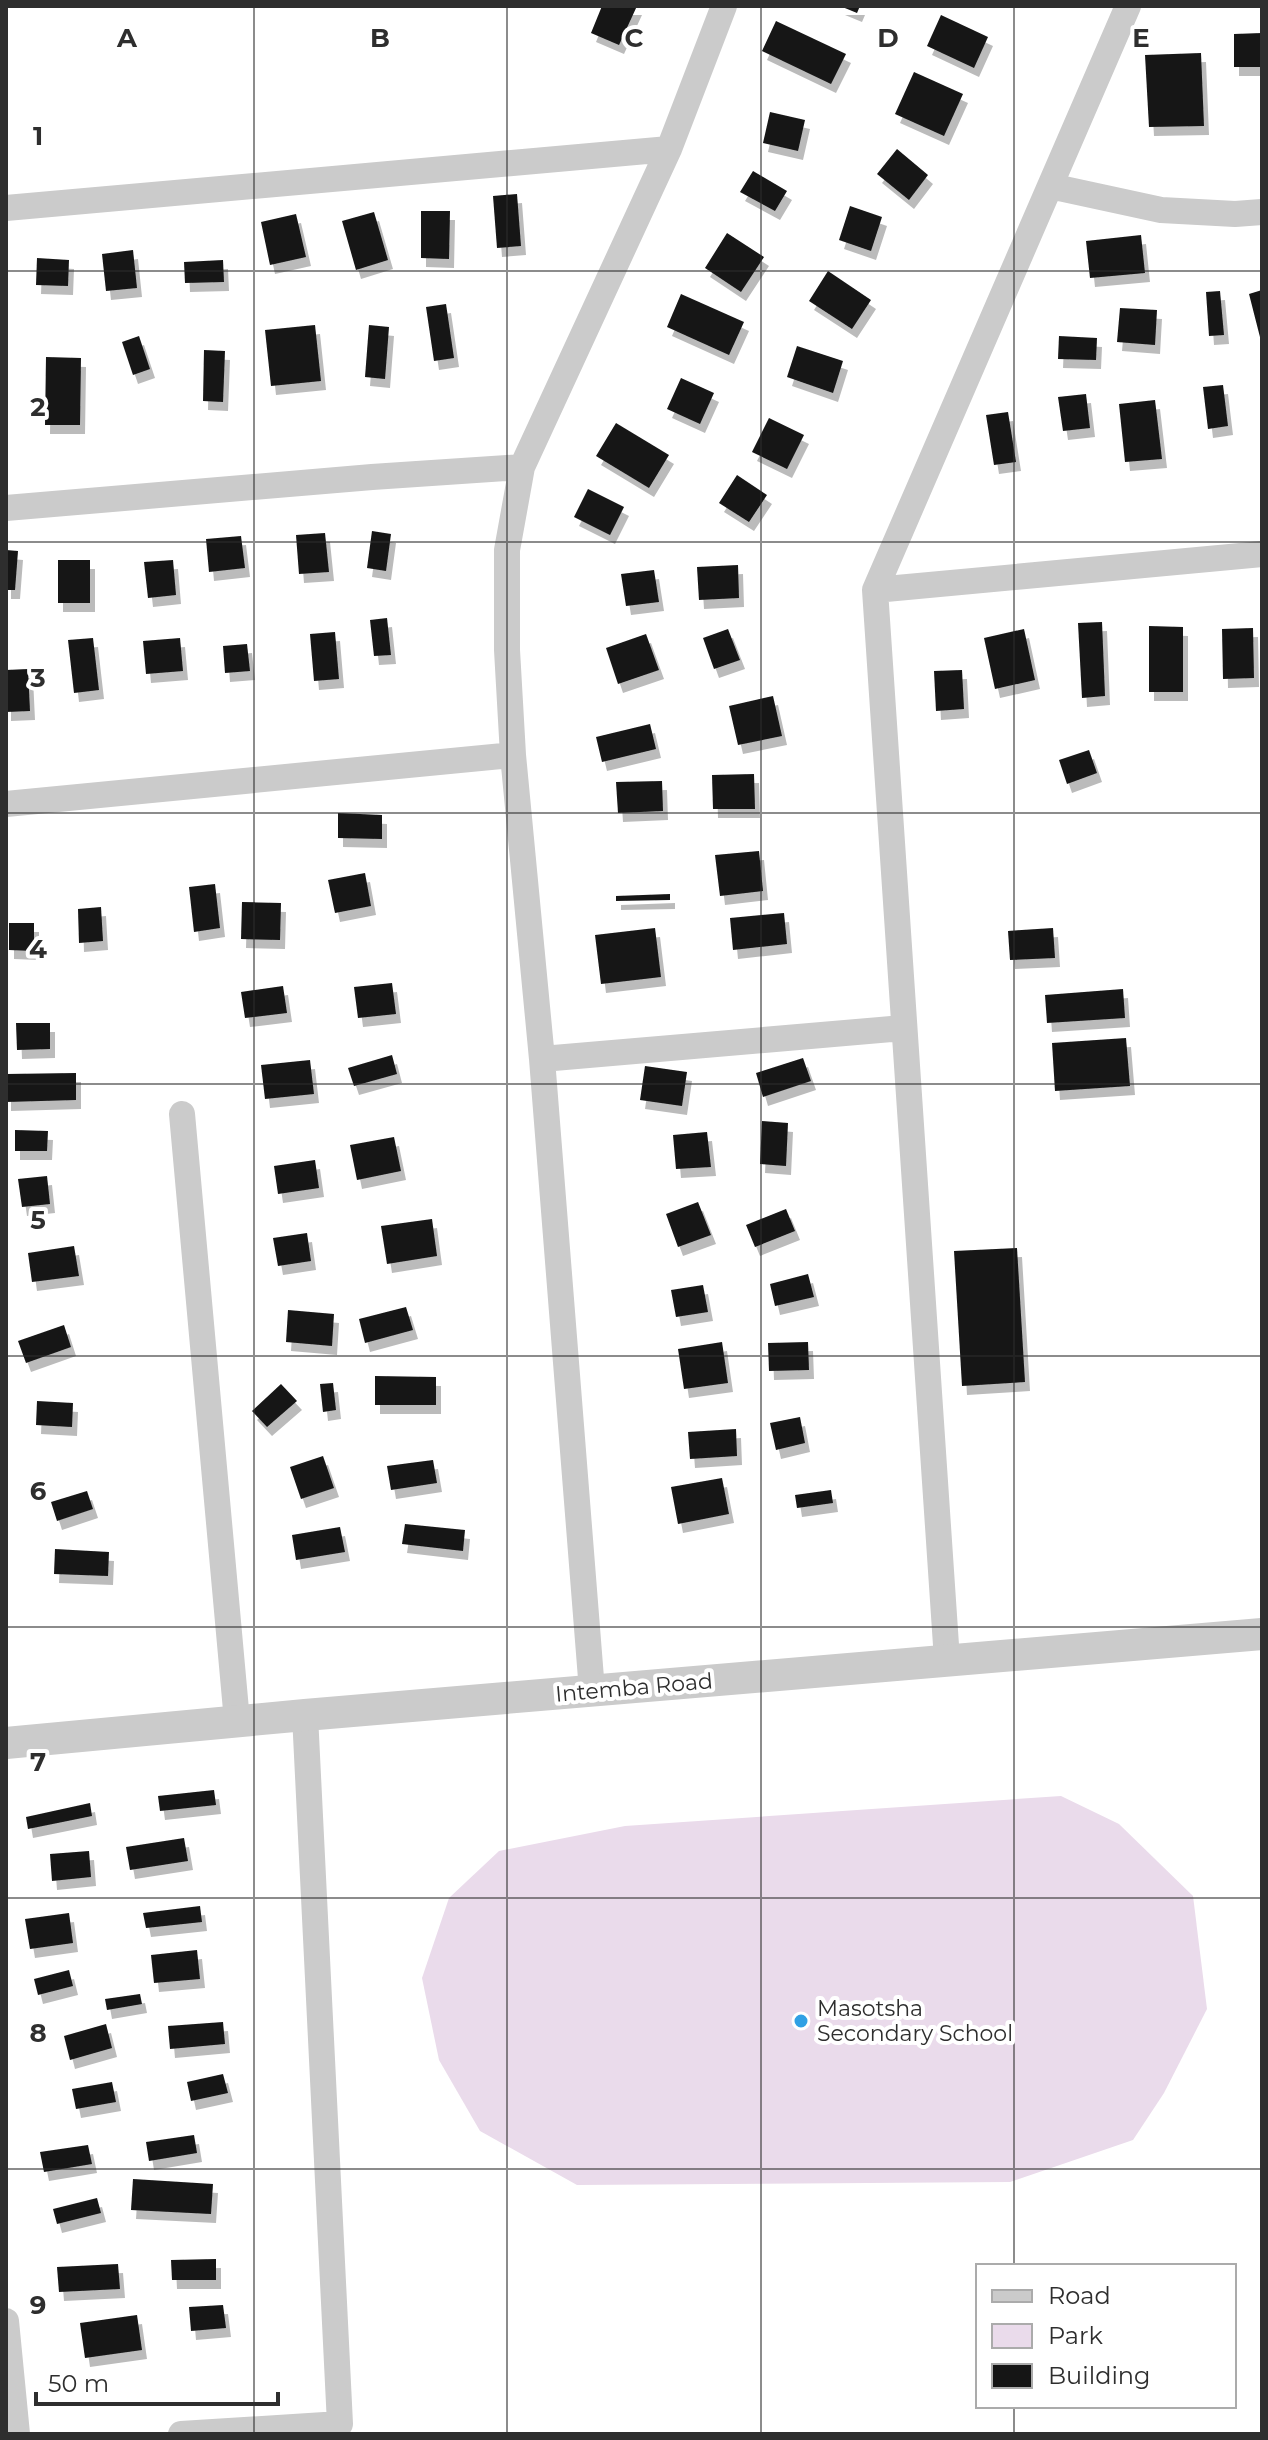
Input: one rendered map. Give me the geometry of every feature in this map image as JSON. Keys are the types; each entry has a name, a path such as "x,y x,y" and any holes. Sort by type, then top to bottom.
{"street":[{"path":"592,1691 542,1059 513,755 507,650 507,550 522,467 669,149 724,6"},
{"path":"947,1660 875,590 1128,6"},
{"path":"6,208 669,149"},
{"path":"1050,186 1161,210 1235,214 1262,212"},
{"path":"6,508 522,467"},
{"path":"875,590 1262,554"},
{"path":"6,804 513,755"},
{"path":"542,1059 903,1028"},
{"path":"182,1114 237,1721"},
{"name":"Intemba Road","path":"6,1743 1262,1634"},
{"path":"181,2434 340,2429 305,1715"},
{"path":"6,2321 17,2434"}],"green space":[{"path":"1061,1796 1119,1824 1193,1896 1207,2009 1164,2093 1133,2140 1010,2182 577,2185 480,2131 439,2060 422,1978 449,1898 499,1851 625,1826"}],"building":[{"path":"602,6 637,6 619,45 591,33"},
{"path":"840,6 860,6 857,13"},
{"path":"941,15 988,37 974,68 927,46"},
{"path":"776,21 846,54 831,84 762,51"},
{"path":"1262,33 1262,67 1234,67 1234,34"},
{"path":"1201,53 1204,126 1149,127 1145,55"},
{"path":"914,72 963,94 944,136 895,114"},
{"path":"770,112 805,120 798,151 763,143"},
{"path":"897,149 928,175 909,200 877,174"},
{"path":"753,171 787,191 775,211 740,192"},
{"path":"517,194 521,246 497,248 493,196"},
{"path":"850,206 882,217 871,251 839,240"},
{"path":"421,211 450,211 449,259 421,258"},
{"path":"374,212 388,260 356,270 342,221"},
{"path":"296,214 306,257 270,265 261,222"},
{"path":"727,233 764,257 741,292 705,268"},
{"path":"1141,235 1145,273 1090,278 1086,241"},
{"path":"133,250 137,288 106,291 102,254"},
{"path":"37,258 69,260 68,286 36,285"},
{"path":"223,260 224,282 185,283 184,262"},
{"path":"828,271 871,300 852,329 809,301"},
{"path":"1262,290 1262,341 1261,341 1249,294"},
{"path":"1220,291 1224,335 1209,336 1206,292"},
{"path":"681,294 744,322 729,355 667,327"},
{"path":"446,304 454,358 434,361 426,307"},
{"path":"1120,308 1157,310 1155,345 1117,342"},
{"path":"315,325 321,381 271,386 265,330"},
{"path":"369,325 389,327 385,379 365,377"},
{"path":"139,336 150,369 133,375 122,342"},
{"path":"1059,336 1097,338 1096,360 1058,359"},
{"path":"797,346 843,361 833,393 787,377"},
{"path":"204,350 225,351 223,402 203,401"},
{"path":"46,357 81,358 80,425 45,425"},
{"path":"681,378 714,393 700,424 667,409"},
{"path":"1223,385 1228,426 1208,429 1203,387"},
{"path":"1086,394 1090,428 1063,431 1058,397"},
{"path":"1155,400 1162,459 1125,462 1119,404"},
{"path":"1008,412 1016,462 994,465 986,415"},
{"path":"769,418 804,435 787,469 752,452"},
{"path":"616,423 669,455 649,488 596,456"},
{"path":"737,475 767,495 749,522 719,503"},
{"path":"588,489 624,507 610,535 574,517"},
{"path":"372,531 391,534 386,571 367,568"},
{"path":"325,533 329,572 299,574 296,535"},
{"path":"241,536 245,568 209,572 206,539"},
{"path":"6,550 18,551 15,590 6,590"},
{"path":"58,560 90,560 90,603 58,603"},
{"path":"173,560 176,595 148,598 144,562"},
{"path":"738,565 739,598 699,600 697,567"},
{"path":"654,570 659,602 626,606 621,574"},
{"path":"387,618 391,655 374,656 370,620"},
{"path":"1102,622 1105,696 1082,698 1078,623"},
{"path":"1149,626 1183,627 1183,692 1149,692"},
{"path":"1253,628 1254,678 1223,679 1222,629"},
{"path":"728,629 740,660 714,669 703,638"},
{"path":"1024,629 1035,680 995,689 984,638"},
{"path":"335,632 339,679 314,681 310,634"},
{"path":"646,634 659,670 618,684 606,648"},
{"path":"93,638 99,690 74,693 68,640"},
{"path":"180,638 183,671 146,674 143,641"},
{"path":"247,644 250,671 225,673 223,646"},
{"path":"28,669 30,711 6,712 6,670"},
{"path":"962,670 964,709 936,711 934,671"},
{"path":"773,696 782,736 738,745 729,706"},
{"path":"650,724 656,749 602,762 596,737"},
{"path":"1089,750 1097,773 1067,784 1059,760"},
{"path":"754,774 755,809 713,809 712,775"},
{"path":"662,781 663,811 618,813 616,782"},
{"path":"338,813 382,815 382,839 338,838"},
{"path":"759,851 763,891 720,896 715,855"},
{"path":"365,873 371,906 335,913 328,880"},
{"path":"215,884 220,928 194,932 189,887"},
{"path":"670,894 670,900 616,901 616,896"},
{"path":"242,902 281,903 280,940 241,939"},
{"path":"101,907 103,941 79,943 78,909"},
{"path":"784,913 787,944 733,950 730,918"},
{"path":"9,923 34,923 34,951 9,950"},
{"path":"655,928 661,977 601,984 595,935"},
{"path":"1053,928 1055,958 1010,960 1008,931"},
{"path":"392,983 396,1014 358,1018 354,987"},
{"path":"283,986 287,1013 245,1018 241,992"},
{"path":"1123,989 1125,1018 1047,1023 1045,995"},
{"path":"16,1023 50,1023 50,1049 17,1050"},
{"path":"1126,1038 1130,1086 1055,1091 1052,1043"},
{"path":"392,1055 397,1074 354,1086 348,1068"},
{"path":"803,1058 811,1081 763,1097 756,1073"},
{"path":"310,1060 314,1094 265,1099 261,1065"},
{"path":"645,1066 687,1072 682,1106 640,1100"},
{"path":"76,1073 76,1100 6,1102 6,1074"},
{"path":"762,1121 788,1123 786,1166 760,1164"},
{"path":"15,1130 48,1131 47,1151 15,1151"},
{"path":"707,1132 711,1167 676,1169 673,1135"},
{"path":"394,1137 401,1171 357,1180 350,1145"},
{"path":"315,1160 319,1188 278,1194 274,1166"},
{"path":"47,1176 50,1204 22,1207 18,1179"},
{"path":"698,1202 711,1235 678,1247 666,1214"},
{"path":"786,1209 795,1231 755,1247 746,1225"},
{"path":"432,1219 437,1256 387,1264 381,1226"},
{"path":"307,1233 311,1261 278,1266 273,1238"},
{"path":"74,1246 79,1276 32,1282 28,1253"},
{"path":"1017,1248 1025,1382 962,1386 954,1251"},
{"path":"808,1274 814,1297 775,1306 770,1284"},
{"path":"703,1285 708,1312 676,1317 671,1290"},
{"path":"406,1307 413,1330 365,1343 359,1319"},
{"path":"288,1310 334,1314 332,1346 286,1342"},
{"path":"64,1325 71,1347 26,1363 18,1341"},
{"path":"722,1342 728,1383 684,1389 678,1349"},
{"path":"808,1342 809,1370 769,1371 768,1343"},
{"path":"375,1376 436,1377 436,1405 375,1405"},
{"path":"333,1383 336,1410 323,1412 320,1384"},
{"path":"281,1384 297,1401 267,1427 252,1411"},
{"path":"37,1401 73,1403 72,1427 36,1425"},
{"path":"800,1417 805,1443 776,1450 770,1423"},
{"path":"736,1429 737,1456 690,1459 688,1432"},
{"path":"323,1456 334,1488 301,1499 290,1467"},
{"path":"433,1460 437,1483 391,1490 387,1466"},
{"path":"722,1478 729,1514 678,1524 671,1487"},
{"path":"831,1490 833,1503 797,1508 795,1495"},
{"path":"87,1491 93,1509 57,1521 51,1502"},
{"path":"405,1524 465,1530 463,1551 402,1544"},
{"path":"340,1527 345,1552 296,1560 292,1535"},
{"path":"55,1549 109,1552 108,1576 54,1574"},
{"path":"214,1790 216,1805 160,1811 158,1796"},
{"path":"90,1803 92,1816 28,1829 26,1817"},
{"path":"184,1838 188,1861 130,1870 126,1847"},
{"path":"89,1851 91,1877 52,1881 50,1854"},
{"path":"200,1906 202,1922 146,1928 143,1913"},
{"path":"69,1913 73,1943 30,1949 25,1919"},
{"path":"197,1950 200,1979 154,1983 151,1955"},
{"path":"69,1970 73,1986 38,1995 34,1979"},
{"path":"140,1994 142,2004 107,2010 105,1999"},
{"path":"223,2022 225,2044 170,2049 168,2026"},
{"path":"106,2024 112,2048 70,2060 64,2036"},
{"path":"223,2074 228,2093 191,2101 187,2082"},
{"path":"112,2082 116,2102 76,2109 72,2089"},
{"path":"194,2135 197,2153 149,2161 146,2142"},
{"path":"88,2145 92,2164 44,2172 40,2152"},
{"path":"133,2179 213,2184 211,2214 131,2210"},
{"path":"97,2198 101,2213 57,2224 53,2209"},
{"path":"216,2259 216,2280 172,2280 171,2260"},
{"path":"118,2264 120,2289 59,2292 57,2267"},
{"path":"223,2305 226,2328 191,2331 189,2307"},
{"path":"137,2315 142,2350 85,2358 80,2323"}],"place":[{"name":"Masotsha Secondary School","path":"801,2021"}]}
